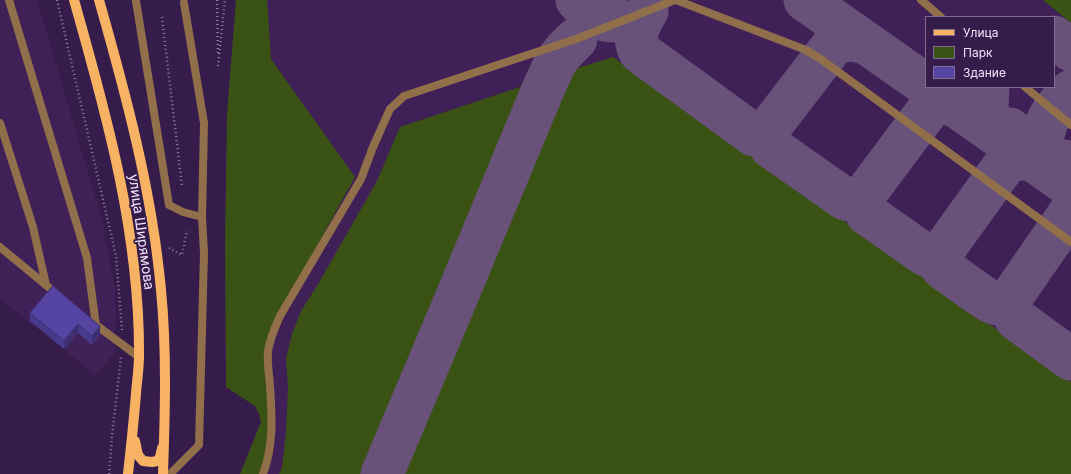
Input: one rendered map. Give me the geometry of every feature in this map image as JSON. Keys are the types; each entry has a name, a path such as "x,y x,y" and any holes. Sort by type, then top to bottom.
{"main road":[{"name":"улица Ширямова","path":"74,0 100,93 120,183 133,265 137,305 139,358 128,474"},
{"name":"улица Ширямова","path":"99,0 123,85 142,171 154,237 161,289 165,341 163,474"},
{"path":"133,429 140,458 143,461 148,462 157,461 161,453 164,419"}],"lane":[{"path":"9,0 87,258 96,326"},
{"path":"263,474 272,438 272,412 267,363 268,350 272,336 280,316 361,180 372,147 390,109 404,96 576,39 676,0 806,50 822,60 1071,242"},
{"path":"921,0 940,16"},
{"path":"136,1 169,205 183,212 202,217"},
{"path":"170,474 199,445 204,253 202,217 204,123 184,3"},
{"path":"1026,88 1071,124"},
{"path":"0,123 33,227 46,285"},
{"path":"0,247 62,298"},
{"path":"84,316 139,358"}],"path":[{"path":"57,0 116,256 123,346 109,474"},
{"path":"217,0 218,66 225,0"},
{"path":"162,16 182,186"}],"shaded area":[{"path":"0,0 37,0 102,220 115,290 116,351 94,376 64,349 0,299"},
{"path":"236,0 1071,0 1071,474 240,474 261,421 255,406 226,387 225,243 227,114"}],"green space":[{"path":"236,0 267,0 271,59 355,177 270,333 268,449 261,474 240,474 261,422 259,414 255,406 226,387 225,243 227,114"},
{"path":"1043,0 1071,0 1071,23"},
{"path":"613,57 1071,382 1071,474 405,474 565,72"},
{"path":"523,86 362,474 279,474 282,468 286,432 288,387 286,359 292,334 301,311 377,181 400,127"}],"building":[{"path":"53,286 100,326 92,336 78,324 64,341 30,313"}],"taxiway":[{"path":"577,0 591,14 601,19 620,21"},
{"path":"805,0 925,84"},
{"path":"647,11 641,21 637,36 640,52 754,135 760,135 767,131"},
{"path":"1055,38 1071,50"},
{"path":"382,474 544,87 556,61 576,39"},
{"path":"863,197 850,200 845,199 771,147 767,131 833,45 850,40 867,44"},
{"path":"988,88 987,104 992,131 1010,129"},
{"path":"933,90 1071,187"},
{"path":"1064,161 1037,163 1047,122 1056,107 1071,91"},
{"path":"939,255 931,257 924,254 867,214 862,202 863,197 928,110 935,105 942,103 957,107"},
{"path":"1013,295 1001,303 993,303 945,270 937,259 1006,163 1019,159 1032,160"},
{"path":"1071,211 1013,295 1010,307 1016,319 1071,359"}]}
